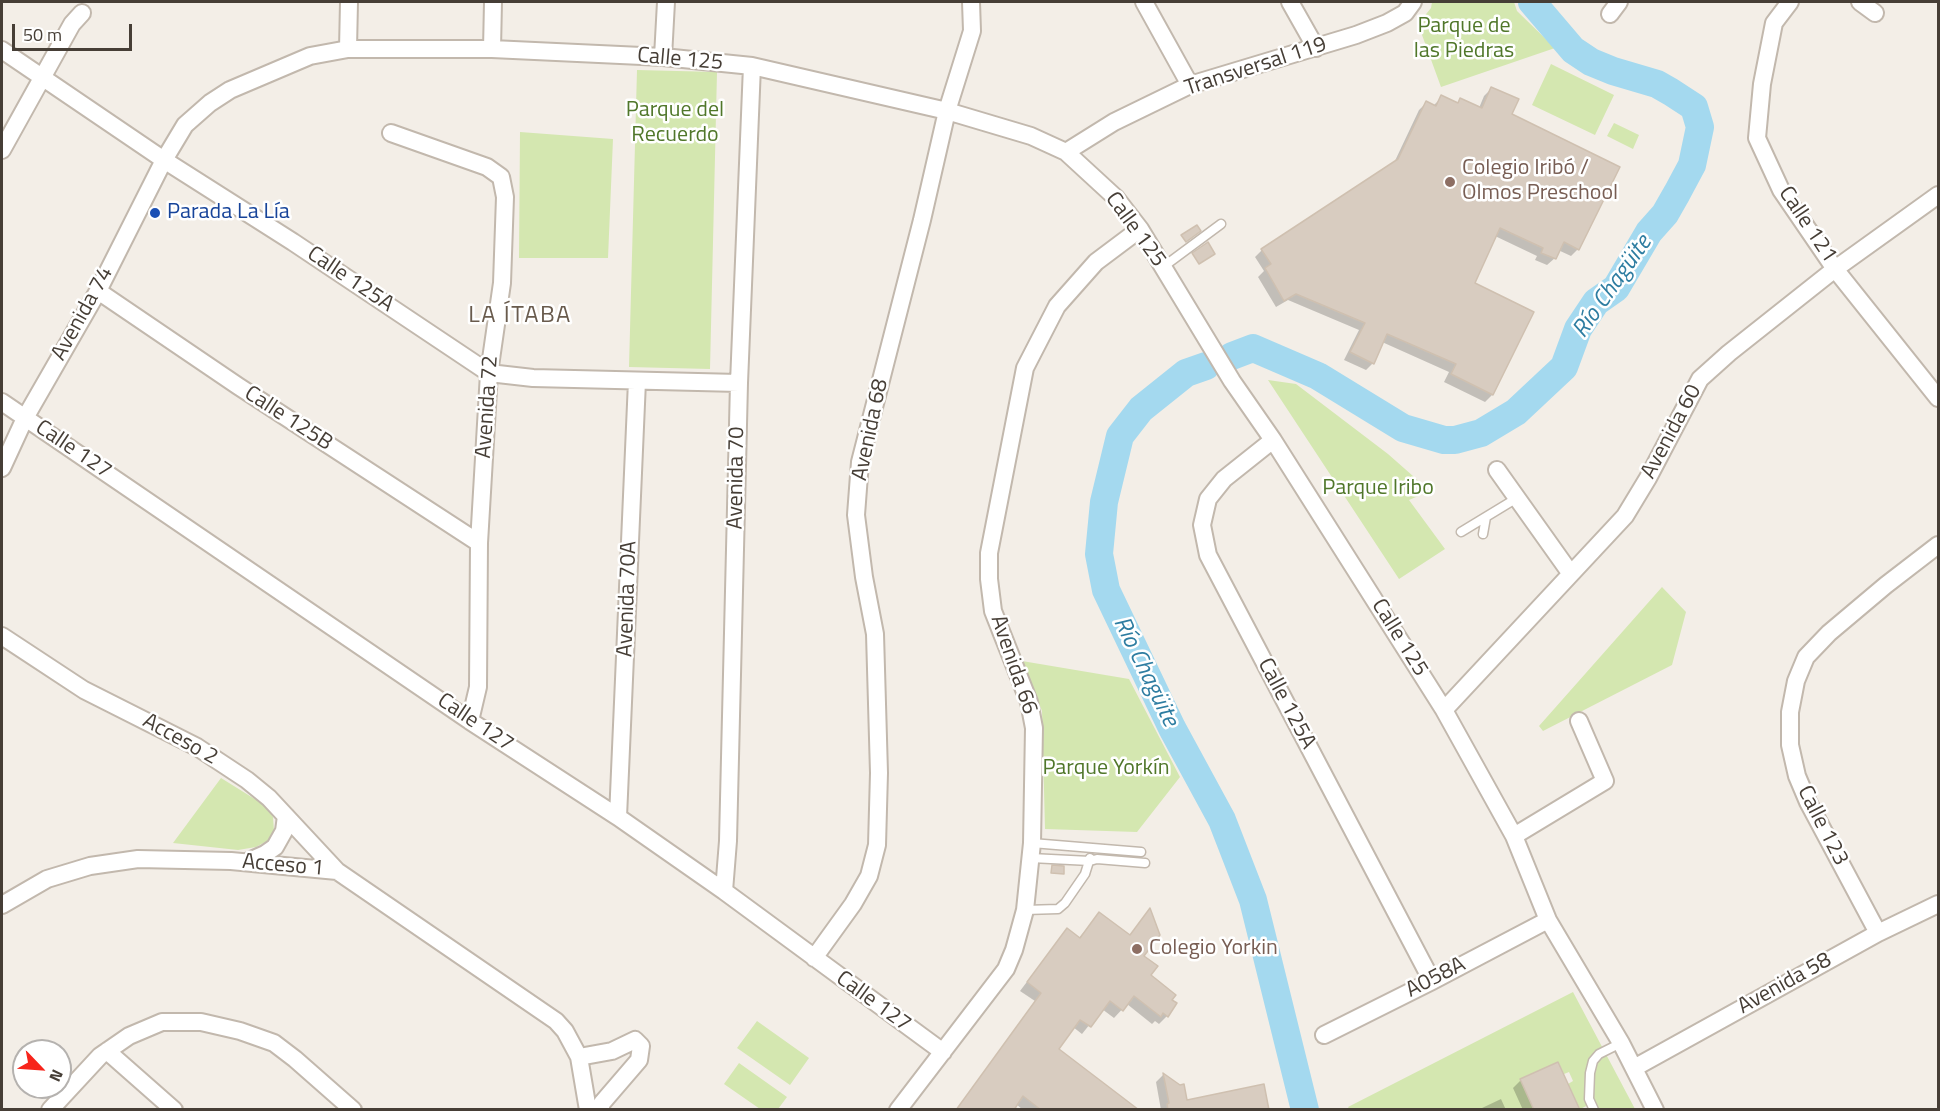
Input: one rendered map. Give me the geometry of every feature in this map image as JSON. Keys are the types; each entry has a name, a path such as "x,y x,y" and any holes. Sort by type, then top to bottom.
{"street":[{"path":"348,49 350,2"},
{"path":"492,49 493,2"},
{"path":"663,57 666,2"},
{"name":"Avenida 68","path":"814,958 870,876 877,844 879,773 874,634 856,515 860,462 919,232 947,111 972,31 971,2"},
{"path":"1143,2 1190,85"},
{"path":"1290,2 1316,48"},
{"name":"Transversal 119","path":"1066,152 1114,122 1190,85 1316,48 1388,23 1405,13 1413,2"},
{"name":"Calle 121","path":"1790,2 1774,23 1762,84 1757,138 1781,190 1835,269 1938,398"},
{"path":"1860,2 1875,13"},
{"path":"2,150 72,24 82,14"},
{"name":"Calle 125","path":"164,160 185,125 230,90 310,56 348,49 492,49 663,57 752,66 947,111 1031,136 1066,152 1116,198 1140,229 1232,381 1273,440 1444,710 1514,836 1548,920 1621,1043 1655,1110"},
{"name":"Calle 125A","path":"2,50 164,160 293,242 489,374 533,378 739,383"},
{"name":"Avenida 70","path":"724,891 728,830 739,383 752,66"},
{"name":"Avenida 72","path":"391,133 487,167 501,177 505,197 502,283 489,374 480,543 478,687 470,721"},
{"name":"Avenida 74","path":"2,468 25,418 98,291 164,160"},
{"name":"Avenida 60","path":"1444,710 1625,516 1648,478 1700,379 1729,353 1835,269 1938,195"},
{"name":"Avenida 66","path":"898,1110 1006,969 1025,910 1032,851 1034,728 1029,702 993,611 989,554 1025,368 1057,306 1096,262 1140,229"},
{"name":"Calle 125B","path":"98,291 238,386 480,543"},
{"name":"Avenida 70A","path":"618,817 637,381"},
{"name":"Calle 127","path":"2,402 470,721 618,817 724,891 943,1052"},
{"name":"Calle 125A","path":"1273,440 1224,479 1208,499 1202,525 1208,555 1432,981"},
{"path":"1497,470 1571,574"},
{"name":"Calle 123","path":"1878,933 1808,802 1797,776 1790,745 1790,712 1796,681 1806,657 1829,633 1938,545"},
{"name":"Acceso 2","path":"2,637 84,690 205,752 247,780 269,798 337,871"},
{"path":"1514,836 1605,781 1579,721"},
{"path":"246,862 275,847 284,831 286,816"},
{"name":"Acceso 1","path":"2,905 47,879 90,866 138,859 246,862 337,871 556,1021 566,1031 579,1057 586,1102 574,1110"},
{"name":"Avenida 58","path":"1634,1068 1878,933 1938,904"},
{"name":"A058A","path":"1324,1035 1548,920"},
{"path":"50,1110 100,1056 129,1036 162,1022 201,1022 240,1031 273,1043 353,1110"},
{"path":"579,1057 612,1051 635,1040 641,1046 639,1060 602,1103 600,1110"},
{"path":"107,1051 174,1110"}],"lane":[{"path":"1163,267 1221,224"},
{"path":"1461,532 1517,498"},
{"path":"1483,534 1486,516"},
{"path":"1025,910 1058,909 1065,903 1085,874 1093,849"},
{"path":"1032,851 1093,849 1141,852"},
{"path":"1032,851 1090,861 1097,859 1145,863"},
{"path":"1594,1110 1589,1099 1593,1061 1599,1054 1621,1043"}],"green space":[{"name":"Parque de las Piedras","path":"1432,2 1514,2 1517,11 1555,48 1441,87 1418,24 1431,8"},
{"path":"1551,64 1614,95 1595,135 1532,105"},
{"name":"Parque del Recuerdo","path":"637,70 717,72 710,369 629,367"},
{"path":"1614,123 1639,135 1633,149 1607,136"},
{"path":"520,132 613,139 608,258 519,258"},
{"name":"Parque Iribo","path":"1268,380 1296,384 1388,454 1430,491 1409,500 1445,549 1399,579"},
{"path":"1662,587 1686,612 1672,665 1543,731 1539,726"},
{"name":"Parque Yorkín","path":"1022,661 1129,679 1180,777 1137,832 1045,829 1042,711"},
{"path":"221,778 266,806 273,817 274,831 269,840 256,847 238,850 173,843"},
{"path":"1573,992 1635,1109 1597,1109 1593,1103 1580,1109 1568,1084 1573,1081 1569,1072 1564,1074 1558,1062 1521,1079 1534,1109 1350,1110 1348,1107"},
{"path":"757,1021 809,1058 790,1085 737,1048"},
{"path":"739,1063 787,1097 778,1109 760,1109 724,1084"}],"building":[{"path":"1491,87 1519,99 1512,114 1620,167 1579,250 1564,242 1556,259 1541,253 1543,248 1500,228 1475,283 1534,312 1493,395 1451,374 1456,364 1387,334 1374,364 1350,352 1365,323 1296,294 1284,301 1265,268 1271,264 1261,249 1398,159 1426,101 1436,106 1441,95 1458,103 1460,98 1482,108"},
{"path":"1197,225 1201,231 1186,242 1181,235"},
{"path":"1208,242 1215,254 1199,264 1192,253"},
{"path":"1052,865 1064,866 1064,874 1051,873"},
{"path":"1150,908 1160,935 1144,956 1158,966 1151,975 1176,995 1172,1000 1177,1003 1168,1017 1163,1013 1161,1017 1134,996 1123,1011 1110,1001 1091,1027 1080,1020 1059,1049 1139,1110 1041,1110 1023,1096 1014,1110 956,1110 1041,993 1027,982 1067,928 1080,938 1099,912 1130,935"},
{"path":"1558,1062 1580,1110 1534,1110 1520,1079"},
{"path":"1163,1073 1180,1085 1184,1084 1187,1100 1264,1084 1269,1110 1168,1110 1167,1104 1169,1103"}],"waterway":[{"name":"Río Chagüite","path":"1232,356 1253,348 1318,376 1403,428 1444,440 1455,440 1481,433 1516,412 1564,367 1578,329 1596,302 1616,288 1649,232 1665,214 1677,193 1692,165 1700,127 1694,107 1671,92 1657,84 1591,62 1573,50 1532,2"},
{"name":"Río Chagüite","path":"1206,366 1186,373 1141,409 1120,436 1104,502 1099,554 1106,590 1172,728 1222,820 1253,900 1305,1110"}],"place":[{"name":"Colegio Iribó / Olmos Preschool","path":"1450,182"},
{"name":"Parada La Lía","path":"155,213"},
{"name":"Colegio Yorkin","path":"1137,949"}],"district":[{"name":"LA ÍTABA","path":"520,316"}]}
